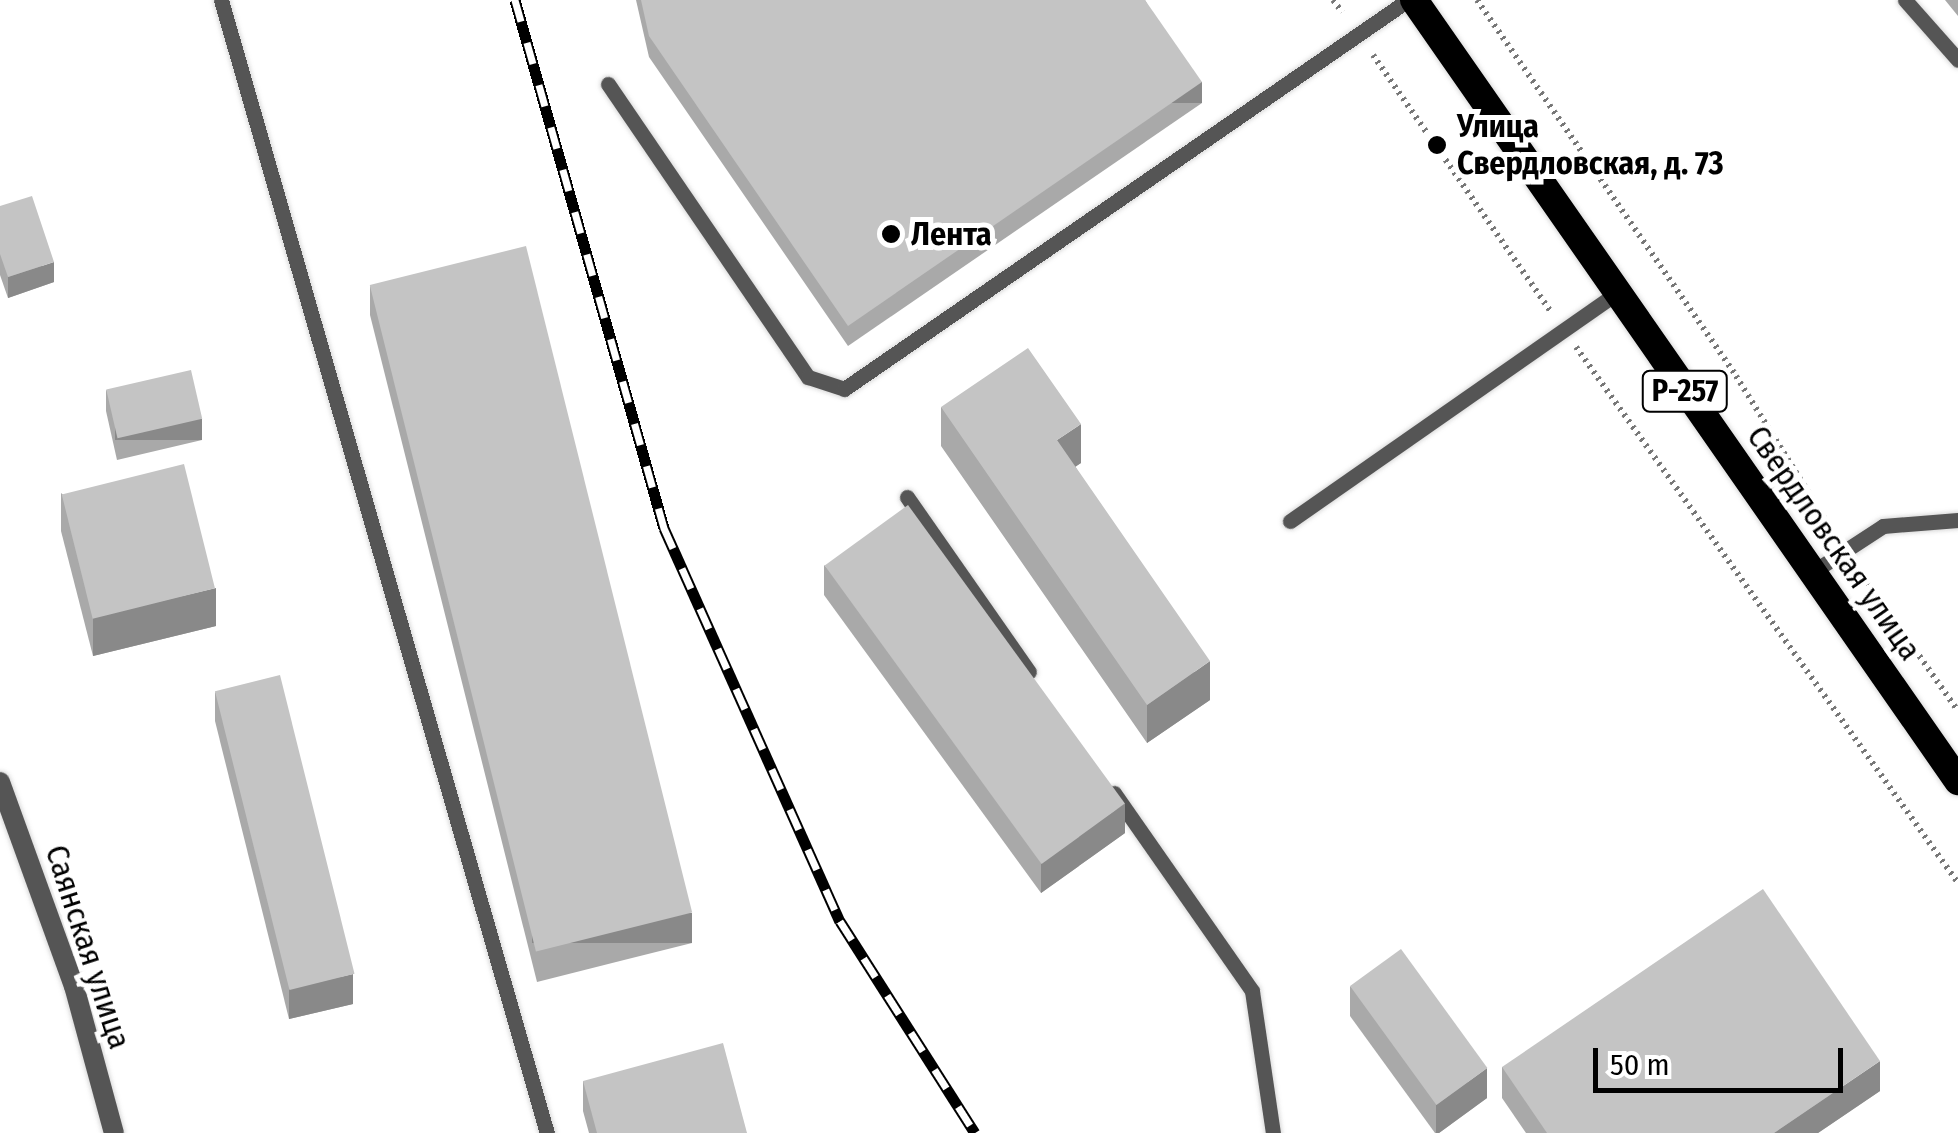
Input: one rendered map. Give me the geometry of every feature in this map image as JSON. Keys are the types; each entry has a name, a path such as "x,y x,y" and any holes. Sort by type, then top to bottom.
{"highway":[{"name":"Свердловская улица","path":"1411,0 1958,781"}],"street":[{"name":"Саянская улица","path":"0,782 74,986 114,1133"}],"lane":[{"path":"220,0 547,1133"},
{"path":"608,84 808,377 844,389 1411,0"},
{"path":"1906,0 1958,60"},
{"path":"1290,522 1618,293"},
{"path":"907,497 1041,688"},
{"path":"1811,573 1883,526 1958,520"},
{"path":"1108,784 1252,990 1273,1133"}],"path":[{"path":"1333,0 1342,12"},
{"path":"1476,0 1736,376 1844,550 1958,711"},
{"path":"1373,55 1958,884"}],"building":[{"name":"Лента","path":"641,0 1145,0 1202,82 848,326 649,36"},
{"path":"32,196 54,262 8,277 0,254 0,206"},
{"path":"526,246 692,913 536,952 370,285"},
{"path":"1028,348 1081,424 1057,440 1210,661 1147,705 941,407"},
{"path":"191,370 202,419 117,438 106,390"},
{"path":"184,464 215,588 93,619 62,494"},
{"path":"908,505 1125,804 1042,864 825,566"},
{"path":"280,675 355,974 290,990 215,691"},
{"path":"1763,889 1880,1061 1774,1133 1547,1133 1502,1067"},
{"path":"1401,949 1487,1068 1436,1105 1350,986"},
{"path":"723,1043 747,1133 597,1133 583,1081"}],"railway":[{"path":"515,0 664,528 840,921 975,1133"}],"place":[{"name":"Улица Свердловская, д. 73","path":"1437,145"},
{"name":"Лента","path":"891,234"}]}
